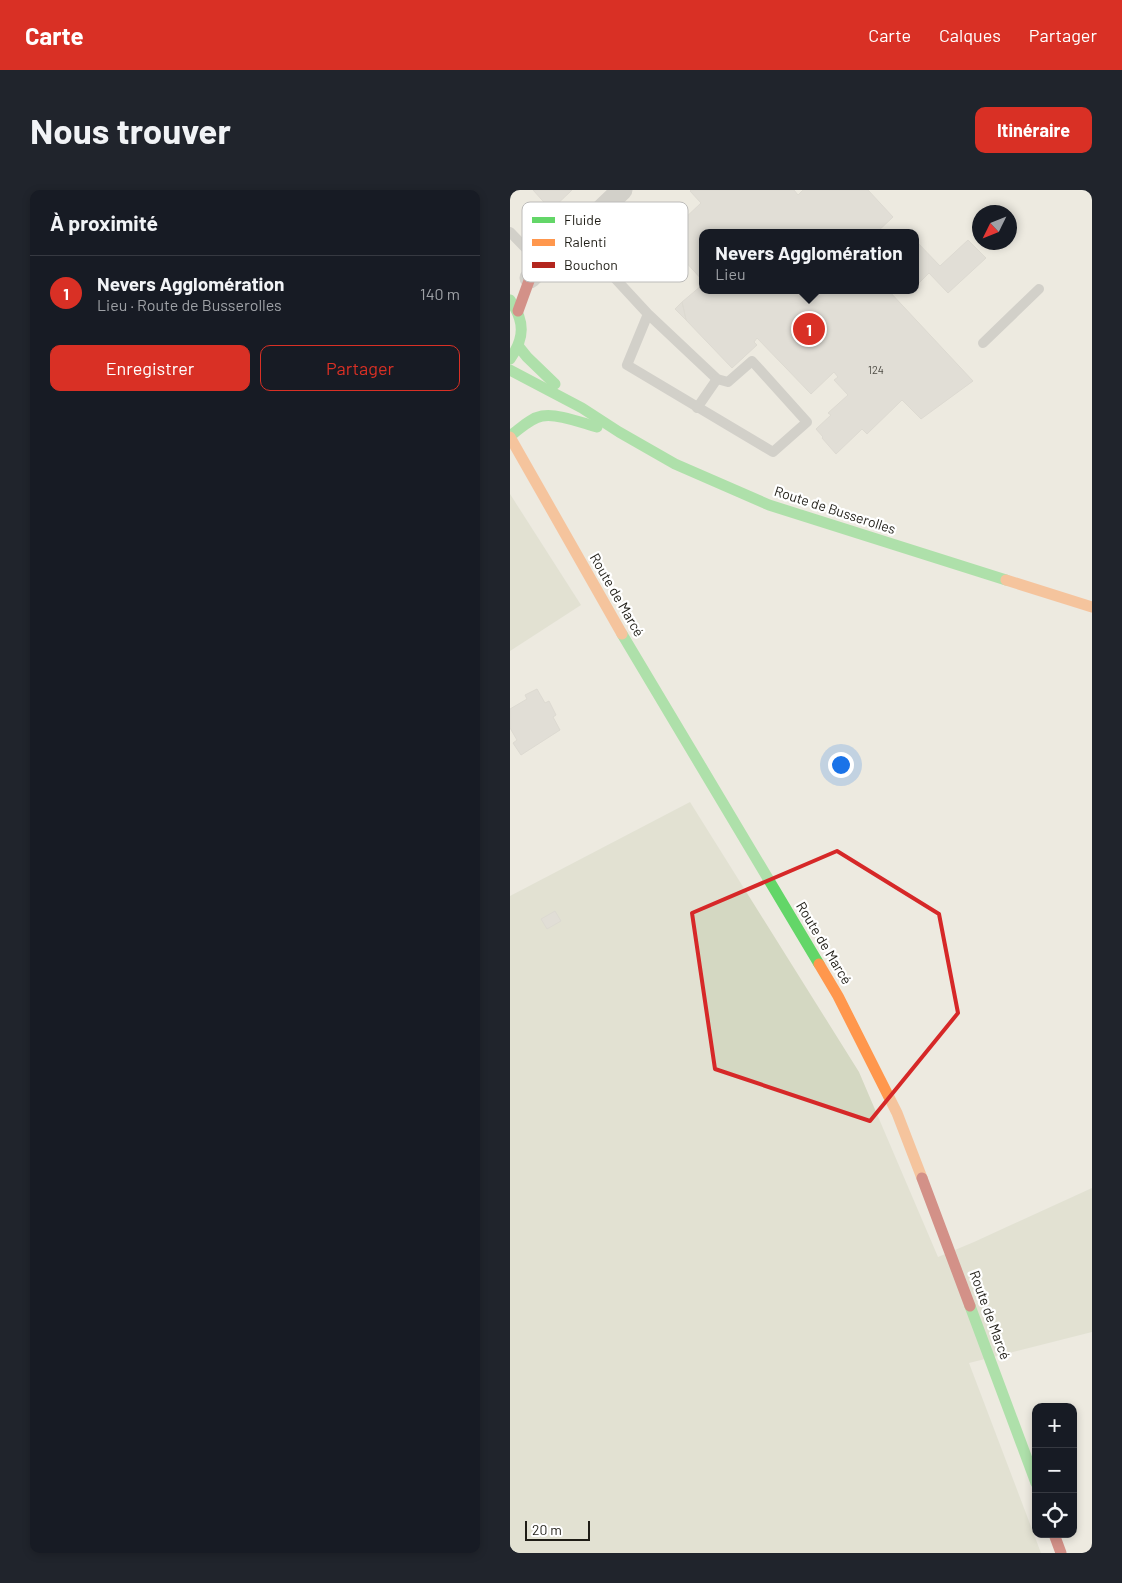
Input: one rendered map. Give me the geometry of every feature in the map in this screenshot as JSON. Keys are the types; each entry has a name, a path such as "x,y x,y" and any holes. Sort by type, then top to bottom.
{"street":[{"path":"609,202 622,190"},
{"path":"518,310 528,282"},
{"path":"510,300 518,310 522,322 522,335 519,347 510,358"},
{"path":"519,347 542,373 582,408"},
{"path":"510,370 582,408"},
{"name":"Route de Busserolles","path":"582,408 675,464 769,505 1092,607"},
{"path":"512,435 532,420 542,416 551,416 619,432"},
{"name":"Route de Marcé","path":"510,418 512,435 517,451 615,623 838,996 897,1114 1032,1472"},
{"path":"1055,1538 1061,1553"}],"lane":[{"path":"510,232 522,258"},
{"path":"618,282 648,314 717,379 728,382 752,360 807,422 773,452 628,365 648,314"},
{"path":"983,342 1040,289"},
{"path":"697,408 717,379"}],"highlighted area":[{"path":"837,851 939,914 958,1013 870,1121 715,1069 692,913"}],"green space":[{"path":"510,494 581,605 510,651"},
{"path":"690,802 859,1072 938,1257 1092,1188 1092,1332 969,1363 1032,1529 1032,1538 1035,1538 1041,1553 510,1553 510,896"}],"building":[{"path":"533,190 572,190 559,202 544,202"},
{"path":"794,190 798,195 803,190 868,190 893,217 880,229 699,229 699,277 688,264 688,215 701,203 690,191"},
{"path":"968,240 972,244 972,250 978,250 986,258 948,293 929,273 919,283 919,244 940,266"},
{"path":"699,288 699,294 892,294 973,381 921,419 902,400 867,434 862,429 836,454 816,429 831,415 828,413 848,395 834,380 838,377 834,372 811,394 757,338 754,342 757,345 732,368 686,320 682,302"},
{"path":"682,302 686,320 675,309"},
{"path":"537,689 545,703 549,701 556,715 553,717 560,730 521,755 513,743 517,740 510,728 510,709 527,699 525,695"},
{"path":"555,911 561,921 547,929 541,919"}],"traffic: fast":[{"path":"510,300 521,322 521,337 510,359"},
{"path":"519,347 555,384"},
{"path":"510,370 582,408 675,464 769,505 1006,580"},
{"path":"514,433 534,419 548,415 597,427"},
{"path":"622,634 819,964"},
{"path":"970,1306 1032,1472"}],"traffic: slow":[{"path":"510,437 622,634"},
{"path":"1006,580 1092,607"},
{"path":"819,964 838,996 897,1113 922,1178"}],"traffic: jam":[{"path":"518,311 529,282"},
{"path":"922,1178 970,1306"},
{"path":"1055,1538 1061,1553"}],"place":[{"name":"Nevers Agglomération","path":"809,329"}]}
